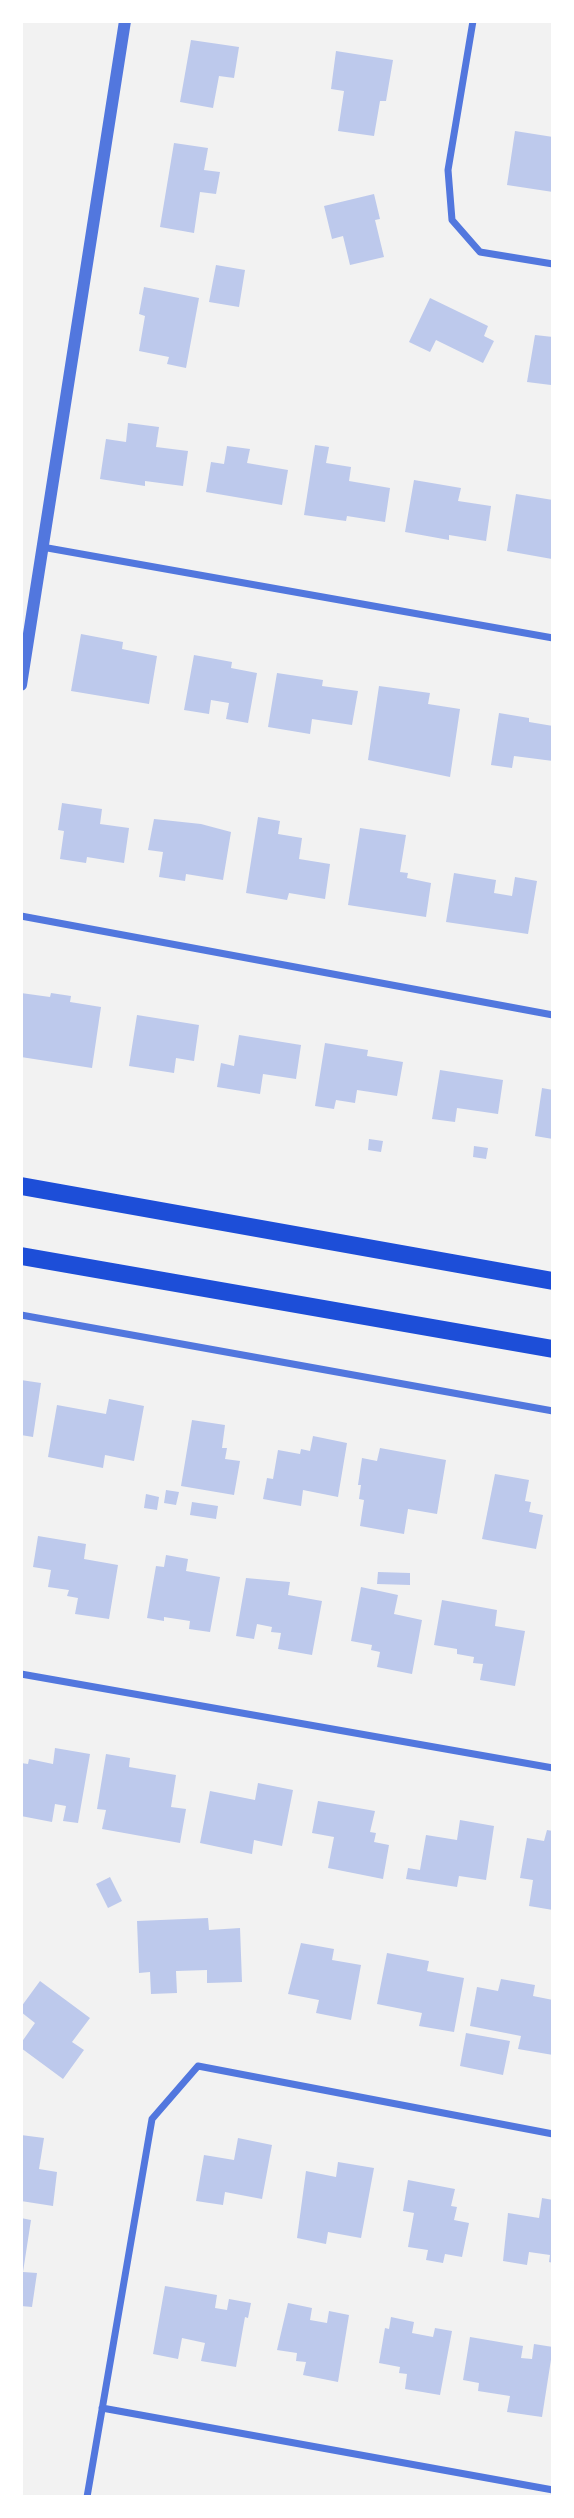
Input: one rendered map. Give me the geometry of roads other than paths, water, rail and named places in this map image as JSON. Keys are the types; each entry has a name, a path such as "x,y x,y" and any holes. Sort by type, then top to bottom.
{"main road":[{"path":"21,1186 553,1281"},
{"path":"21,1256 553,1349"}],"street":[{"path":"21,685 125,21"},
{"path":"473,21 448,170 452,220 480,252 553,264"},
{"path":"42,547 553,638"},
{"path":"21,916 553,1015"},
{"path":"21,1315 553,1411"},
{"path":"21,1674 553,1768"},
{"path":"87,2497 152,2119 198,2066 553,2134"},
{"path":"103,2407 553,2490"}]}
